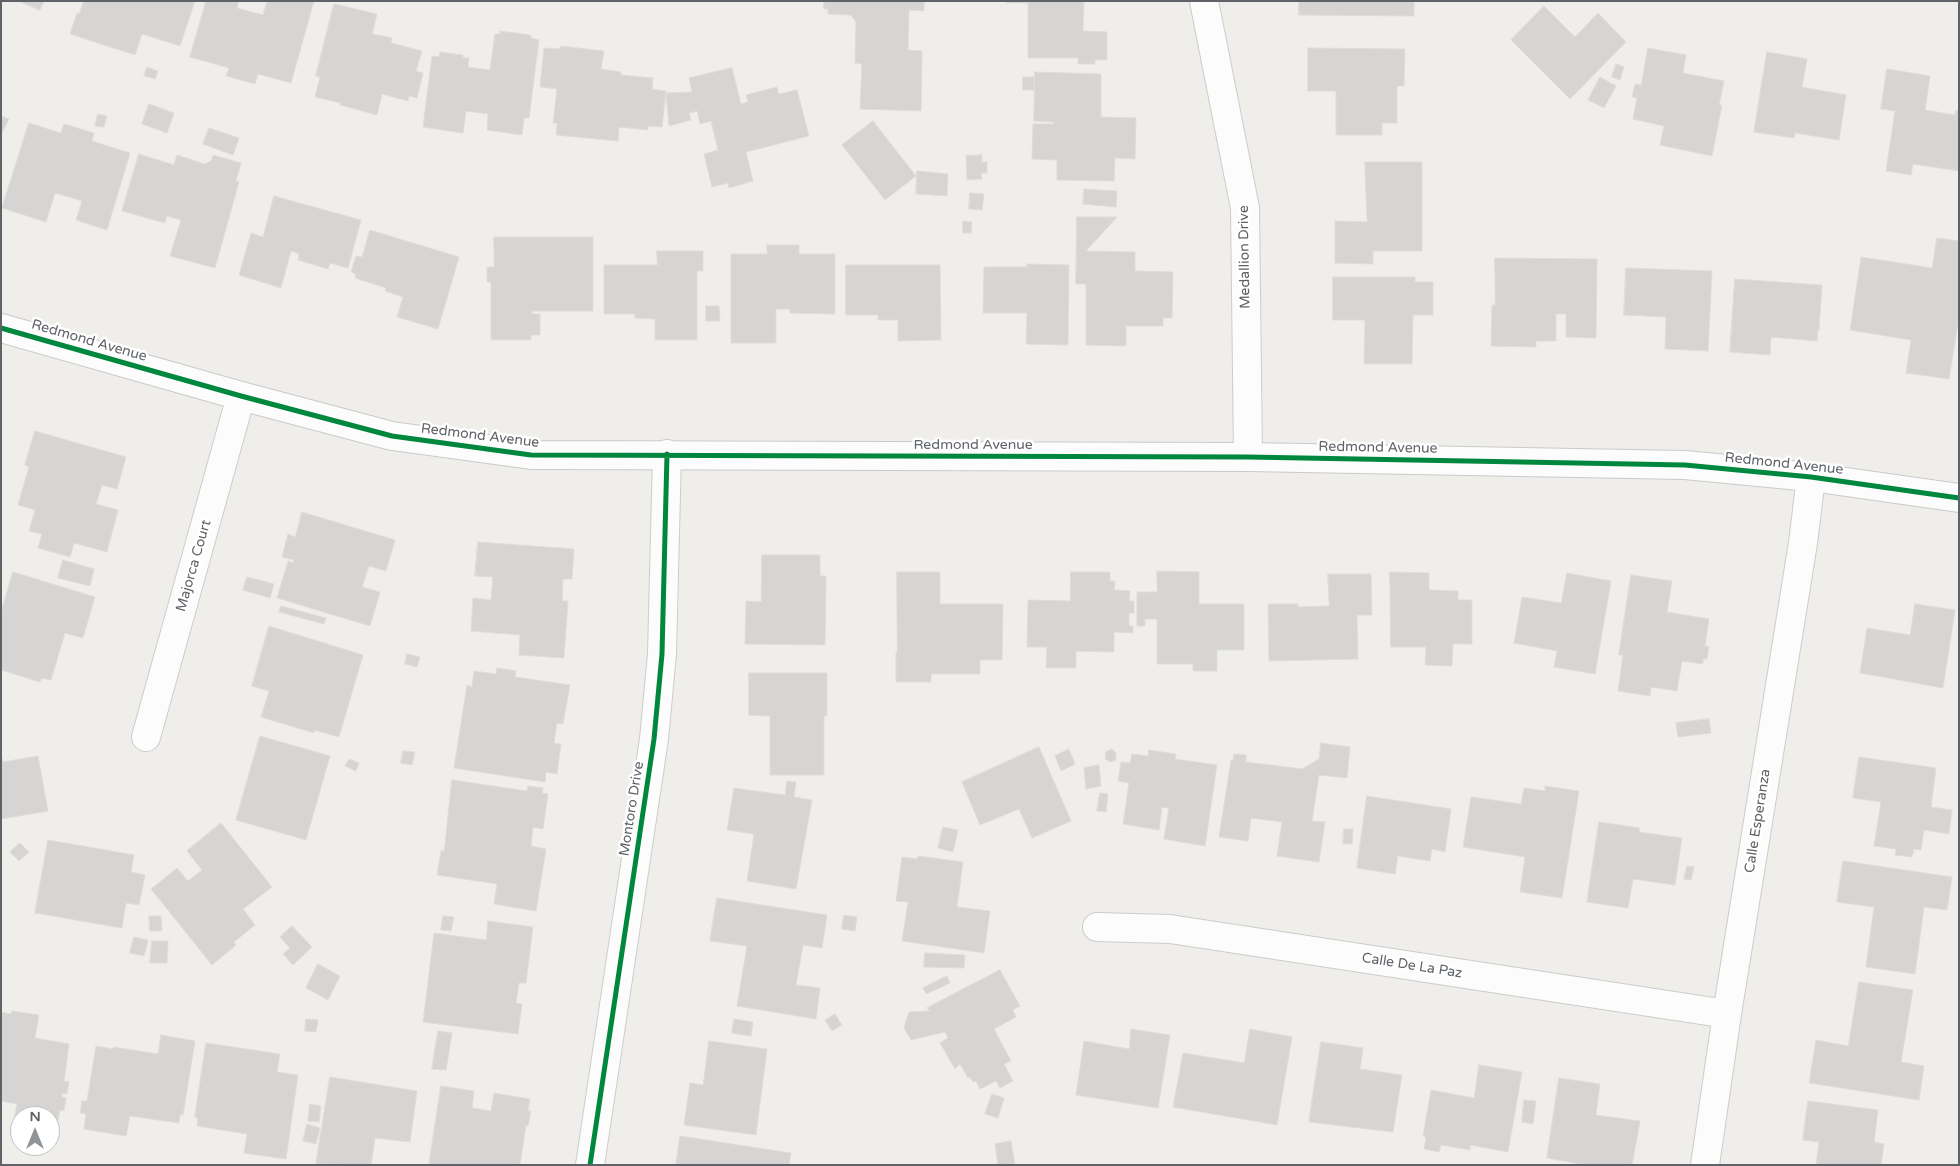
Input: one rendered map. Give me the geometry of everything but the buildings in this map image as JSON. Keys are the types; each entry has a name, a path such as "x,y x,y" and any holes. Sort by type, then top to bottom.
{"street":[{"name":"Medallion Drive","path":"1204,1 1245,208 1248,458"},
{"name":"Redmond Avenue","path":"1,328 241,396 392,436 531,455 667,454 1248,458 1685,465 1811,477 1959,498"},
{"name":"Majorca Court","path":"146,737 241,396"},
{"name":"Montoro Drive","path":"590,1165 654,739 662,654 667,454"},
{"name":"Calle Esperanza","path":"1705,1165 1727,1014 1801,552 1811,477"},
{"name":"Calle De La Paz","path":"1097,927 1170,929 1727,1014"}],"cycle path":[{"path":"1,328 241,396 392,436 531,455 1248,457 1685,465 1811,477 1959,498"},
{"path":"590,1165 654,739 662,654 667,454"}]}
